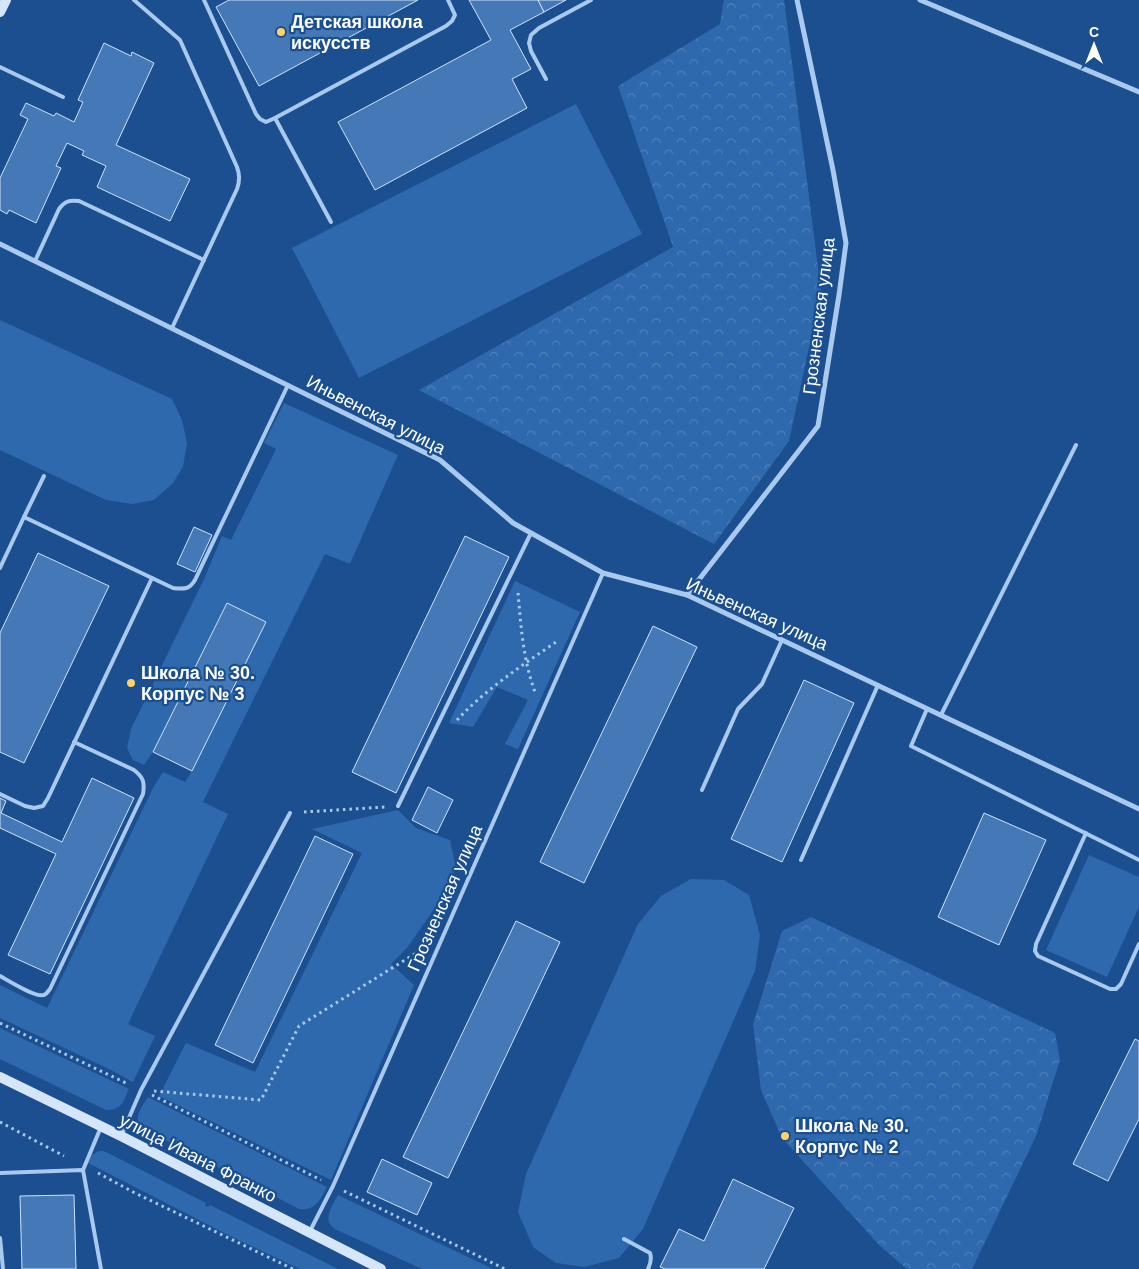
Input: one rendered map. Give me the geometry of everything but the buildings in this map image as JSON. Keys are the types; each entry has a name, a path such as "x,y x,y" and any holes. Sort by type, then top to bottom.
{"street":[{"path":"0,12 6,0"},
{"name":"Грозненская улица","path":"687,595 818,426 846,243 833,170 797,0"},
{"path":"920,0 1139,92"},
{"name":"Иньвенская улица","path":"0,244 440,460 513,523 603,573 687,595 1139,808"},
{"name":"улица Ивана Франко","path":"0,1077 121,1136 381,1269"}],"lane":[{"path":"134,0 180,40 239,174 237,188 172,328"},
{"path":"204,0 256,114 266,122 452,22 454,15 448,0"},
{"path":"546,79 531,52 529,43 531,35 539,28 591,0"},
{"path":"0,67 63,97"},
{"path":"275,118 331,222"},
{"path":"35,261 59,209 63,203 69,200 79,201 204,260"},
{"path":"24,518 173,588 182,589 191,586 196,580 288,385"},
{"path":"941,715 1076,445"},
{"path":"0,568 44,476"},
{"path":"398,806 531,533"},
{"name":"Грозненская улица","path":"310,1233 333,1186 603,573"},
{"path":"0,794 25,806 34,808 43,806 152,578"},
{"path":"702,790 738,709 759,688 765,679 782,640"},
{"path":"801,860 878,685"},
{"path":"927,709 911,746 1139,860"},
{"path":"0,976 34,994 42,996 50,989 143,794 144,784 142,776 134,770 74,742"},
{"path":"121,1136 141,1090 290,813"},
{"path":"1086,833 1036,944 1035,951 1038,956 1110,989 1116,989 1121,984 1139,944"},
{"path":"101,1127 84,1168 101,1269"},
{"path":"0,1173 84,1168"},
{"path":"0,1238 2,1269"},
{"path":"624,1239 650,1253 652,1258 648,1269"}],"path":[{"path":"510,576 517,589 526,662 534,690 543,709"},
{"path":"438,724 457,720 470,706 526,662 579,627"},
{"path":"290,813 398,806"},
{"path":"141,1090 261,1100 299,1026 443,937"},
{"path":"0,1023 141,1090 505,1269"},
{"path":"0,1122 84,1168 293,1269"}],"green space":[{"path":"724,0 784,0 821,291 789,441 714,544 419,390 673,247 618,86 720,24"},
{"path":"576,104 642,234 359,378 292,248"},
{"path":"0,320 172,399 182,420 187,443 183,467 173,483 154,500 132,504 106,500 0,450"},
{"path":"284,403 398,455 350,564 325,554 203,802 228,814 128,1024 155,1036 133,1082 0,1018 0,985 47,1008 154,786 163,772 185,782 265,622 227,603 153,752 144,765 133,760 127,748 131,729 204,579 222,536 231,540 276,449 264,443"},
{"path":"515,581 580,612 518,749 505,744 528,700 497,687 473,727 449,723"},
{"path":"398,810 416,828 450,840 456,868 437,905 407,948 391,964 414,985 331,1180 159,1096 186,1043 255,1072 362,853 312,829"},
{"path":"1089,855 1139,877 1139,907 1107,977 1046,950"},
{"path":"691,879 724,880 749,895 760,935 755,971 643,1229 619,1258 584,1267 556,1263 533,1247 518,1212 526,1174 638,924 661,896"},
{"path":"811,917 1055,1033 1060,1060 1036,1136 972,1269 907,1269 880,1246 782,1138 761,1090 753,1024 782,931"},
{"path":"0,1028 129,1089 123,1101 116,1109 106,1110 0,1059"},
{"path":"148,1097 327,1187 320,1200 310,1208 299,1209 142,1128 139,1124 138,1116"},
{"path":"99,1151 108,1153 206,1203 205,1206 208,1207 210,1205 338,1269 300,1269 232,1237 88,1163 92,1155"},
{"path":"338,1195 493,1269 422,1269 336,1230 330,1225 329,1217"}],"place":[{"name":"Детская школа искусств","path":"281,32"},
{"name":"Школа № 30. Корпус № 3","path":"131,683"},
{"name":"Школа № 30. Корпус № 2","path":"785,1136"}]}
